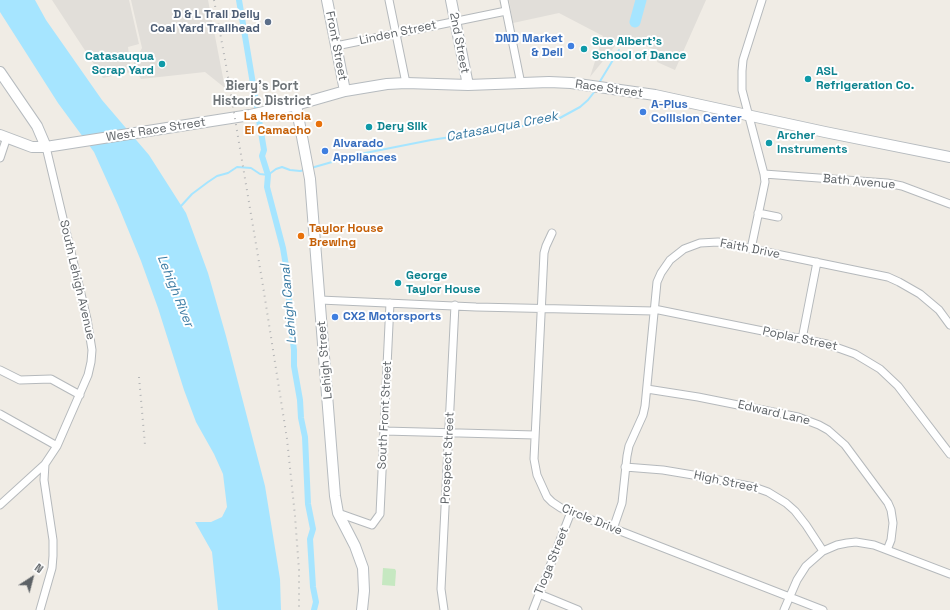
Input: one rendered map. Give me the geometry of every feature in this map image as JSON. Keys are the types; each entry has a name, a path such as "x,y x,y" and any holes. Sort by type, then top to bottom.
{"main road":[{"name":"Front Street","path":"327,0 345,91"},
{"name":"2nd Street","path":"451,0 468,85"},
{"name":"South Lehigh Avenue","path":"0,72 37,126 46,147"},
{"name":"Race Street","path":"265,112 345,91 387,84 406,83 468,85 549,82 587,85 655,95 748,116 950,157"},
{"name":"Lehigh Street","path":"296,105 308,169 335,496 338,513 355,546 363,568 364,591 362,610"},
{"name":"West Race Street","path":"3,136 32,147 46,147 265,112"}],"street":[{"path":"389,0 406,83"},
{"path":"504,0 521,84"},
{"path":"751,249 765,182 742,90 742,71 743,60 762,0"},
{"name":"Linden Street","path":"336,46 506,11"},
{"path":"0,158 3,136"},
{"name":"South Lehigh Avenue","path":"0,505 45,464 57,446 80,395 88,375 91,362 91,338 46,147"},
{"name":"Bath Avenue","path":"764,174 887,183 902,186 950,204"},
{"path":"758,213 778,217"},
{"name":"Circle Drive","path":"552,233 544,252 534,459 537,475 547,496 552,502 561,508 823,610"},
{"name":"Faith Drive","path":"613,528 622,503 625,466 629,446 643,415 647,389 656,289 661,273 670,260 684,249 700,243 718,242 877,274 899,282 920,294 930,302 950,325"},
{"path":"802,339 817,262"},
{"name":"Poplar Street","path":"320,300 541,308 654,310 827,344 842,348 862,357 880,370 901,390 950,454"},
{"name":"South Front Street","path":"338,513 372,525 380,514 390,303"},
{"name":"Prospect Street","path":"444,610 441,589 455,305"},
{"path":"0,370 20,380 51,380 80,395"},
{"name":"Edward Lane","path":"647,389 692,395 798,417 828,430 845,445 892,510 893,523 891,540 887,550"},
{"path":"0,414 57,446"},
{"path":"384,431 535,435"},
{"path":"40,610 52,568 53,556 53,540 44,480 45,464"},
{"name":"High Street","path":"625,466 693,475 754,487 768,492 786,503 795,511 806,525 822,552"},
{"name":"Tioga Street","path":"533,610 571,512"},
{"path":"784,610 800,574 806,566 822,552 837,545 856,542 874,545 950,574"},
{"path":"539,594 578,610"}],"shaded area":[{"path":"52,0 129,0 139,44 128,47 131,72 103,78"},
{"name":"Catasauqua Scrap Yard","path":"131,0 208,0 225,88 205,72 141,79 133,65 142,48"},
{"path":"509,0 706,0 675,70 657,62 660,52 623,36 590,77 603,36 559,13 513,23"}],"green space":[{"path":"383,568 395,569 395,586 382,585"}],"water":[{"name":"Lehigh River","path":"0,0 35,0 46,20 102,100 149,155 186,213 208,273 265,486 280,579 281,610 218,610 212,552 195,522 211,522 222,517 227,507 223,474 214,454 196,422 141,261 94,152 58,103 0,12"}],"waterway":[{"name":"Lehigh Canal","path":"239,0 264,150 262,156 268,175 267,187 283,248 286,266 294,350 294,366 305,437 308,504 313,529 310,539 313,587 316,602 314,610"},
{"name":"Catasauqua Creek","path":"635,22 641,0"},
{"name":"Catasauqua Creek","path":"599,83 619,50"},
{"name":"Catasauqua Creek","path":"311,168 360,154 431,140 543,123 558,119 580,107 595,91"},
{"name":"Catasauqua Creek","path":"181,206 192,194 208,182 237,167 251,168 260,174 268,175 276,169 282,167 290,170 305,170"}],"railway":[{"path":"214,0 263,286 287,439 299,570 299,610"},
{"path":"139,377 145,445"}],"place":[{"name":"D & L Trail Deily Coal Yard Trailhead","path":"268,22"},
{"name":"DND Market & Deli","path":"571,46"},
{"name":"Sue Albert's School of Dance","path":"584,49"},
{"name":"Catasauqua Scrap Yard","path":"162,64"},
{"name":"ASL Refrigeration Co.","path":"808,79"},
{"name":"A-Plus Collision Center","path":"643,112"},
{"name":"La Herencia El Camacho","path":"319,124"},
{"name":"Dery Silk","path":"369,127"},
{"name":"Archer Instruments","path":"769,143"},
{"name":"Alvarado Appliances","path":"325,151"},
{"name":"Taylor House Brewing","path":"301,236"},
{"name":"George Taylor House","path":"398,283"},
{"name":"CX2 Motorsports","path":"335,317"}],"district":[{"name":"Biery's Port Historic District","path":"262,94"}]}
